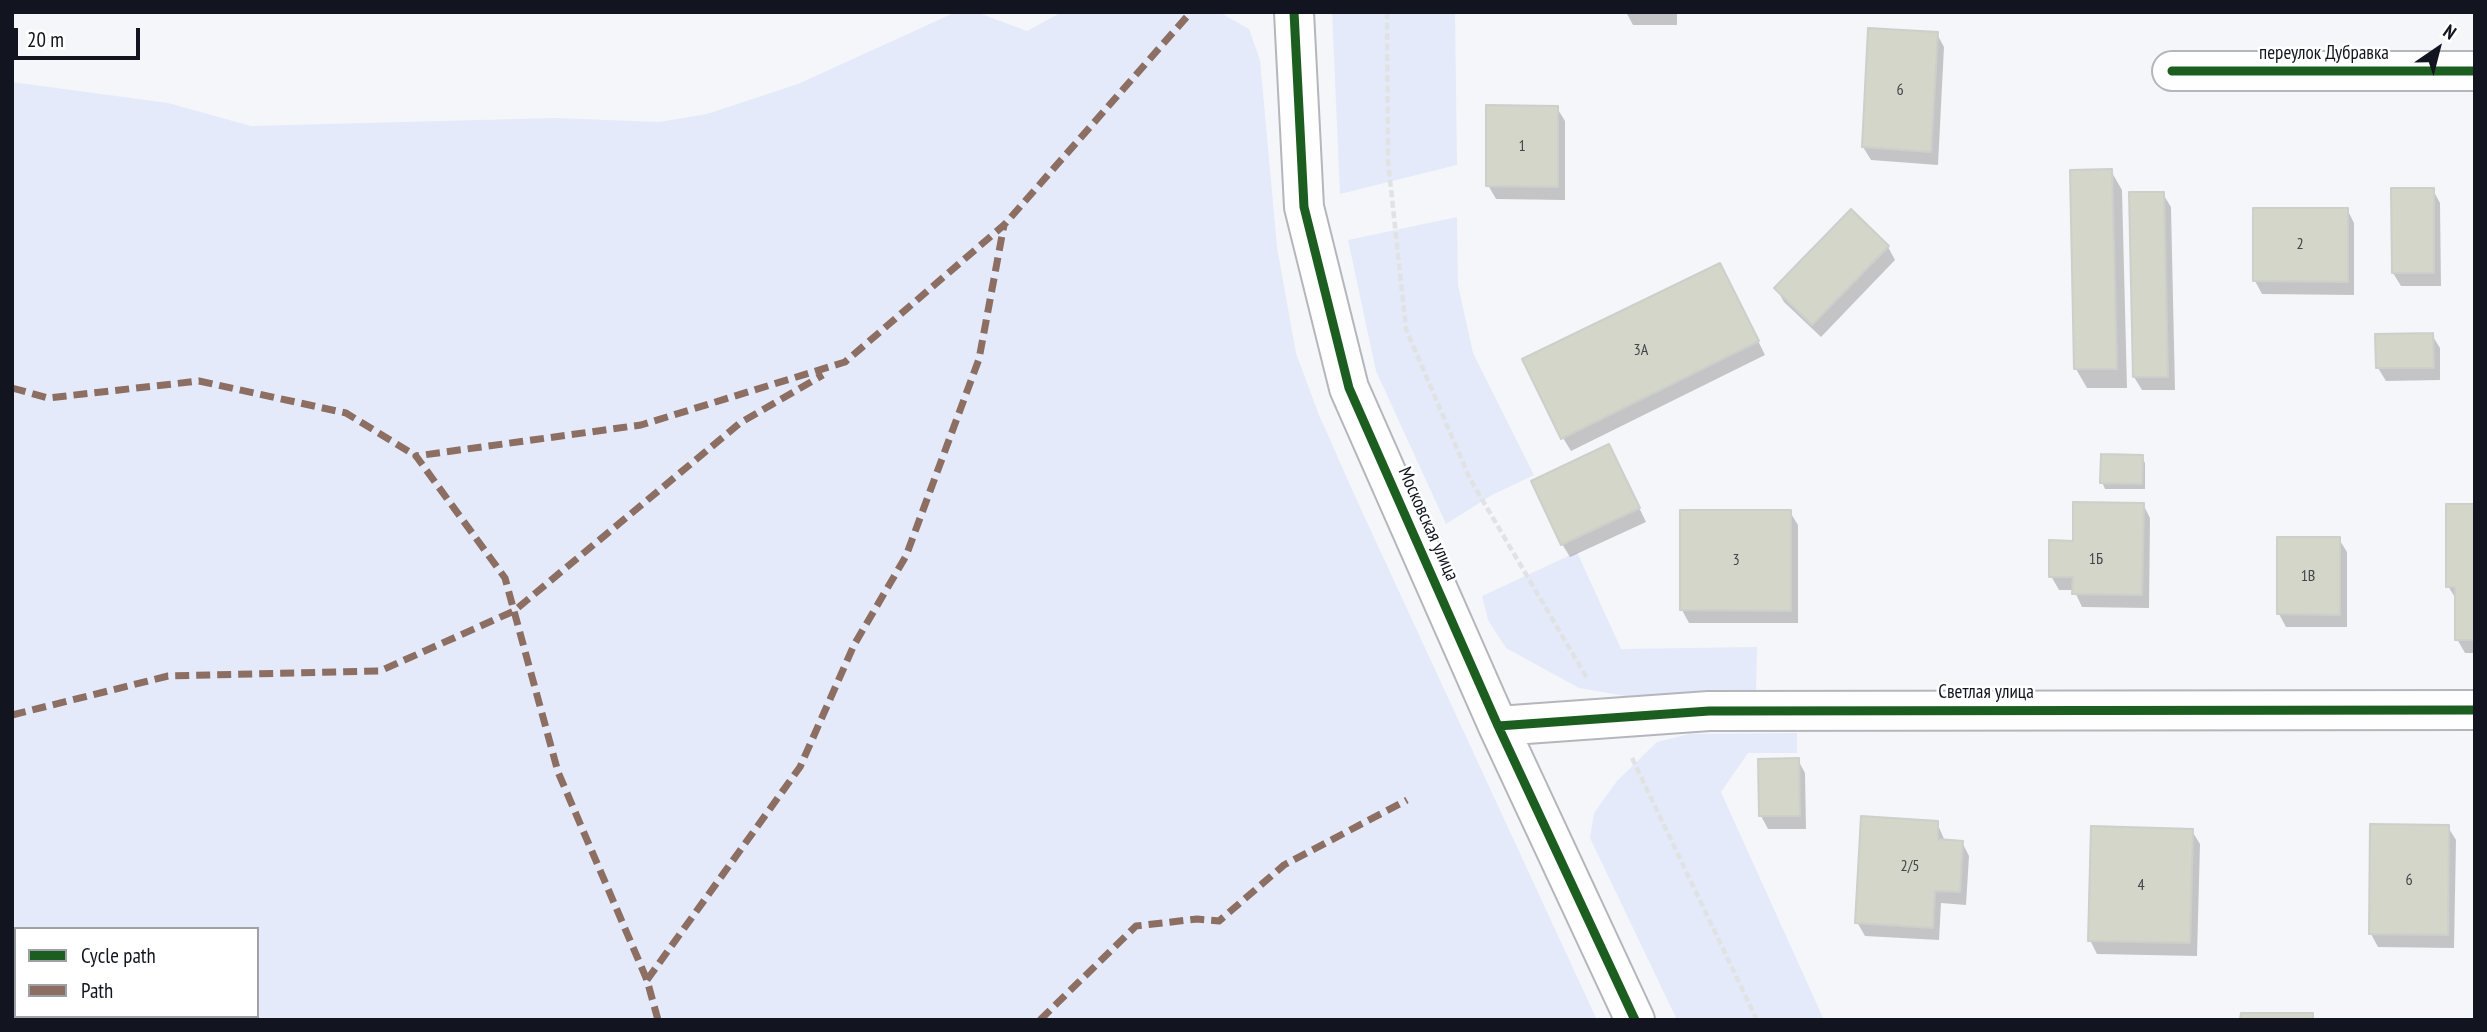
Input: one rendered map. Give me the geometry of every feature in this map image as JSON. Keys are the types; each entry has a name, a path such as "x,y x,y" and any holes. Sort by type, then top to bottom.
{"street":[{"name":"Московская улица","path":"1294,12 1304,206 1349,388 1497,726 1635,1020"},
{"name":"переулок Дубравка","path":"2172,71 2475,71"},
{"name":"Светлая улица","path":"1497,726 1709,711 2475,710"}],"path":[{"path":"1388,12 1388,161 1406,329 1470,479 1647,785 1757,1020"}],"shaded area":[{"path":"956,12 976,12 1027,31 1062,12 1219,12 1249,29 1260,60 1277,247 1296,353 1319,415 1359,505 1597,1020 12,1020 12,82 168,103 251,126 555,118 659,122 707,114 798,84"},
{"path":"1332,12 1455,12 1457,165 1340,194"},
{"path":"1457,217 1458,285 1473,353 1534,475 1492,495 1446,524 1376,371 1348,240"},
{"path":"1577,552 1621,649 1757,647 1756,692 1625,696 1579,688 1506,648 1488,620 1482,596"},
{"path":"1797,733 1797,753 1748,753 1721,792 1824,1020 1677,1020 1590,838 1594,813 1617,781 1657,742 1689,734"}],"building":[{"path":"1868,28 1938,32 1931,152 1862,147"},
{"path":"1486,105 1558,106 1558,187 1486,186"},
{"path":"2112,169 2117,369 2074,369 2070,170"},
{"path":"2391,188 2434,188 2434,273 2392,273"},
{"path":"2129,192 2164,192 2168,377 2133,377"},
{"path":"2253,208 2348,208 2348,282 2253,281"},
{"path":"1851,209 1889,246 1812,325 1774,288"},
{"path":"1720,263 1759,341 1561,439 1522,359"},
{"path":"2433,333 2434,368 2376,368 2375,334"},
{"path":"1609,444 1640,508 1561,545 1531,481"},
{"path":"2101,454 2143,455 2142,484 2100,483"},
{"path":"2073,502 2144,503 2142,595 2072,594 2073,577 2049,577 2049,540 2073,541"},
{"path":"2446,504 2475,504 2475,640 2455,640 2455,587 2446,587"},
{"path":"1680,510 1791,510 1791,611 1680,610"},
{"path":"2277,537 2340,537 2340,615 2277,614"},
{"path":"1799,758 1800,816 1759,816 1758,759"},
{"path":"1861,816 1938,821 1938,839 1963,841 1960,892 1935,891 1933,928 1855,923"},
{"path":"2370,824 2449,825 2448,935 2369,934"},
{"path":"2091,826 2193,829 2190,943 2088,941"},
{"path":"2241,1013 2313,1013 2313,1020 2240,1020"}],"marked path":[{"path":"658,1020 647,980 558,772 505,578 416,456 641,425 845,362 1004,225 1191,12"},
{"path":"647,980 800,767 854,645 906,556 979,359 1004,225"},
{"path":"12,715 168,676 380,671 514,611 740,423 823,375"},
{"path":"12,388 48,398 199,381 346,413 416,456"},
{"path":"1040,1020 1136,926 1197,919 1219,921 1284,865 1407,800"}],"cycle path":[{"path":"1294,12 1304,207 1349,388 1498,726 1635,1020"},
{"path":"2172,71 2475,71"},
{"path":"1498,726 1709,711 2475,710"}]}
